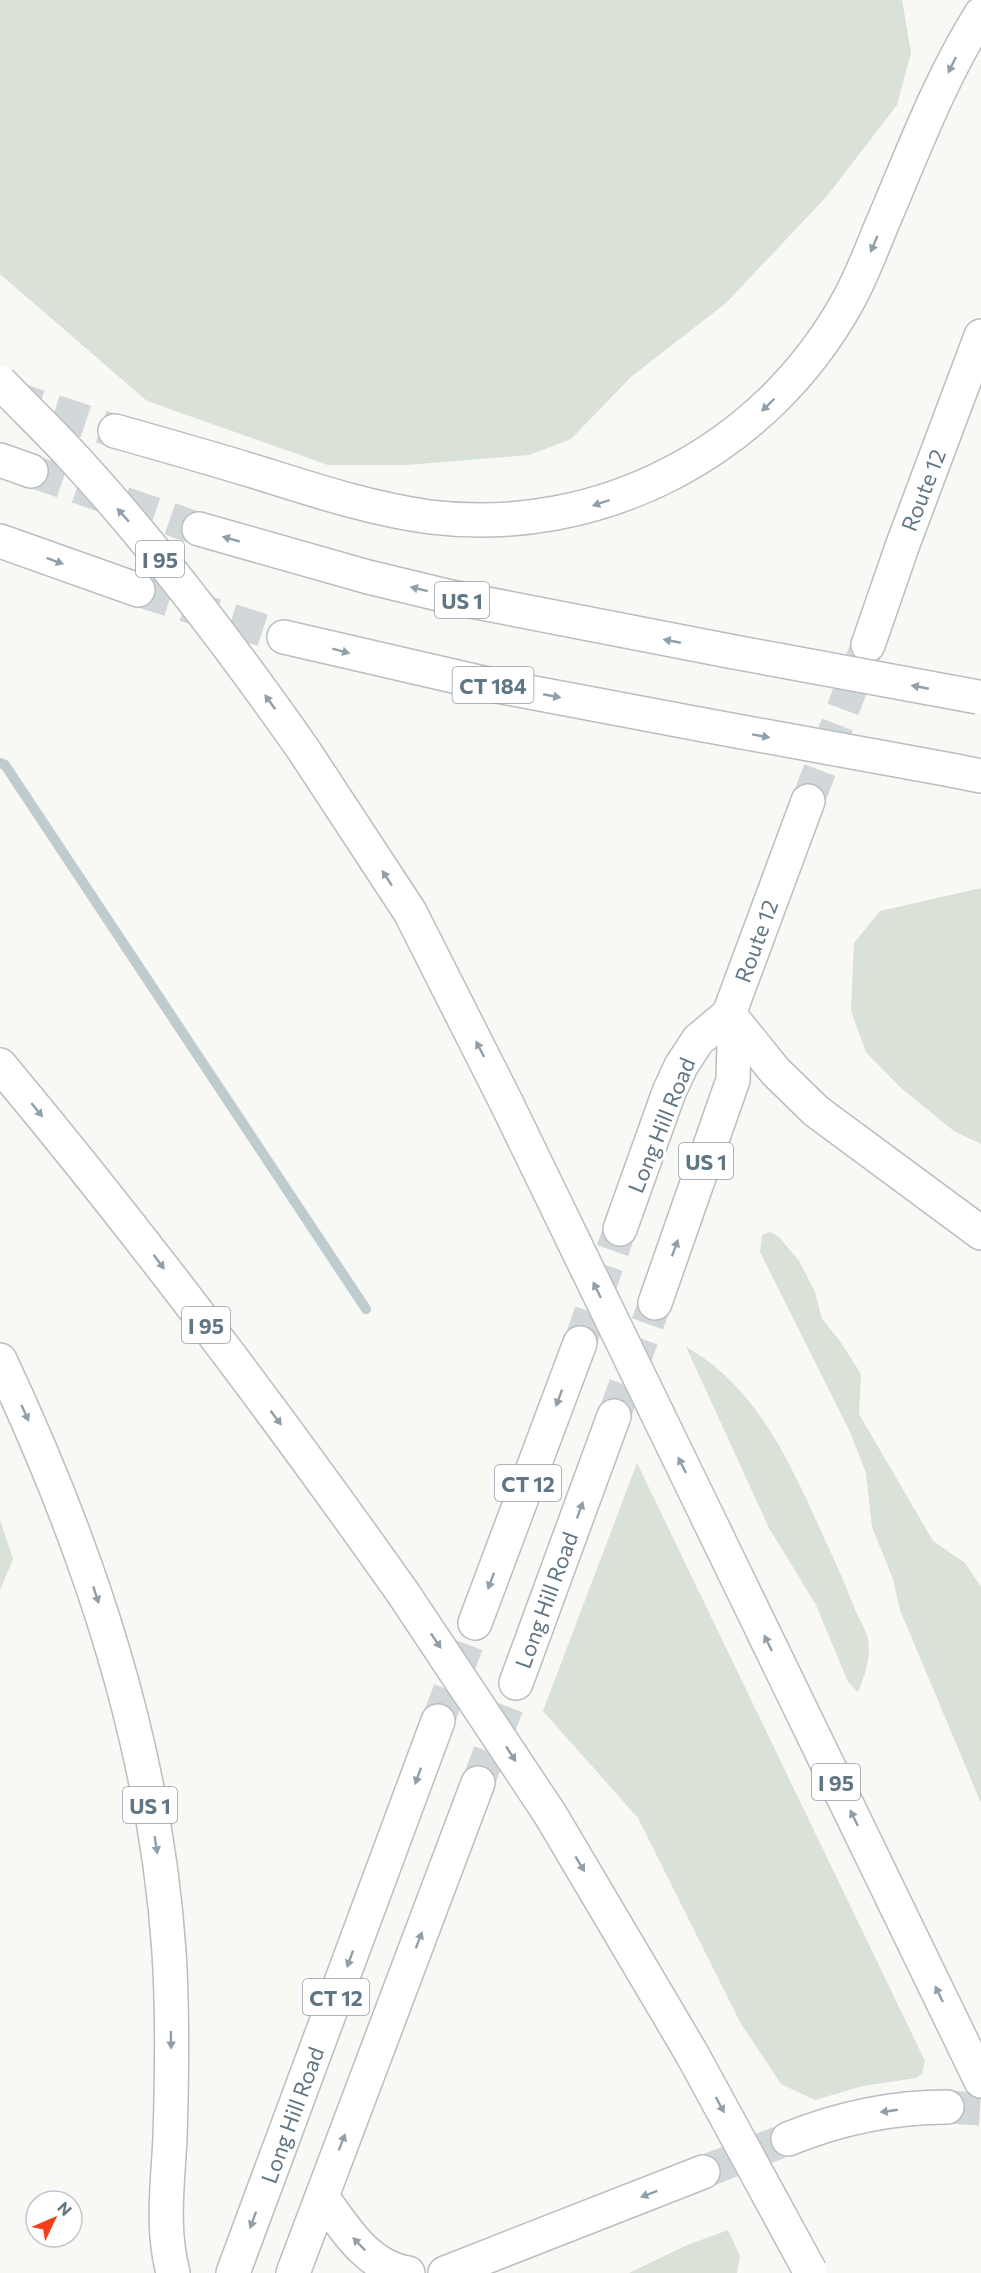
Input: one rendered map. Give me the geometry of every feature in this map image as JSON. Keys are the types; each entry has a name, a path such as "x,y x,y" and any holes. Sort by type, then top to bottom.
{"highway":[{"path":"115,431 357,502 434,518 497,520 555,514 595,505 636,491 664,478 702,457 747,424 797,374 831,328 856,285 951,65 981,14"},
{"name":"Route 12","path":"868,645 981,336"},
{"name":"I 95","path":"0,382 73,458 196,604 303,749 410,912 506,1101 981,2081"},
{"path":"941,442 981,407"},
{"path":"0,460 31,471"},
{"name":"US 1","path":"199,529 335,568 452,597 979,698"},
{"path":"0,541 138,590"},
{"name":"CT 184","path":"285,637 480,683 966,773"},
{"name":"Route 12","path":"729,1014 808,801"},
{"path":"729,1014 752,1045 801,1098 981,1233"},
{"name":"US 1","path":"655,1303 734,1080 734,1043 729,1014"},
{"name":"Long Hill Road","path":"620,1229 669,1092 681,1066 698,1040 729,1014"},
{"name":"I 95","path":"0,1065 158,1261 328,1488 403,1593 550,1814 693,2054 810,2272"},
{"name":"CT 12","path":"476,1623 580,1343"},
{"name":"US 1","path":"0,1360 39,1445 94,1589 124,1687 147,1787 160,1868 169,1953 171,2096 165,2213 173,2273"},
{"name":"Long Hill Road","path":"516,1683 614,1416"},
{"name":"Long Hill Road","path":"233,2273 438,1721"},
{"path":"293,2273 478,1783"},
{"path":"788,2139 831,2123 865,2115 915,2107 947,2107"},
{"path":"443,2271 703,2172"},
{"path":"322,2197 354,2240 369,2254 392,2269 408,2273"}],"shaded area":[{"path":"0,0 902,0 911,53 897,105 827,196 726,303 632,376 571,439 529,455 407,465 328,465 147,401 0,274"},
{"path":"981,888 981,1144 954,1131 901,1088 866,1052 851,1011 854,943 880,911"},
{"path":"770,1232 779,1237 799,1261 815,1292 822,1319 840,1341 861,1374 859,1414 933,1541 965,1563 981,1587 981,1803 900,1610 893,1579 872,1527 866,1473 850,1432 760,1252 762,1235"},
{"path":"686,1347 713,1365 757,1411 791,1467 867,1636 868,1660 858,1692 848,1682 816,1605 769,1528"},
{"path":"637,1463 925,2061 922,2074 916,2078 863,2086 815,2100 781,2084 740,2022 638,1818 543,1711"},
{"path":"0,1520 13,1559 0,1590"},
{"path":"728,2230 740,2256 737,2273 629,2273 685,2246"}],"waterway":[{"path":"0,763 5,765 366,1309"}],"tunnel":[{"path":"8,396 115,431"},
{"path":"31,471 199,529"},
{"path":"138,590 284,637"},
{"path":"808,801 866,649"},
{"path":"580,1343 620,1229"},
{"path":"614,1416 655,1303"},
{"path":"438,1721 475,1623"},
{"path":"478,1783 516,1683"},
{"path":"947,2107 981,2109"},
{"path":"703,2172 788,2139"}]}
